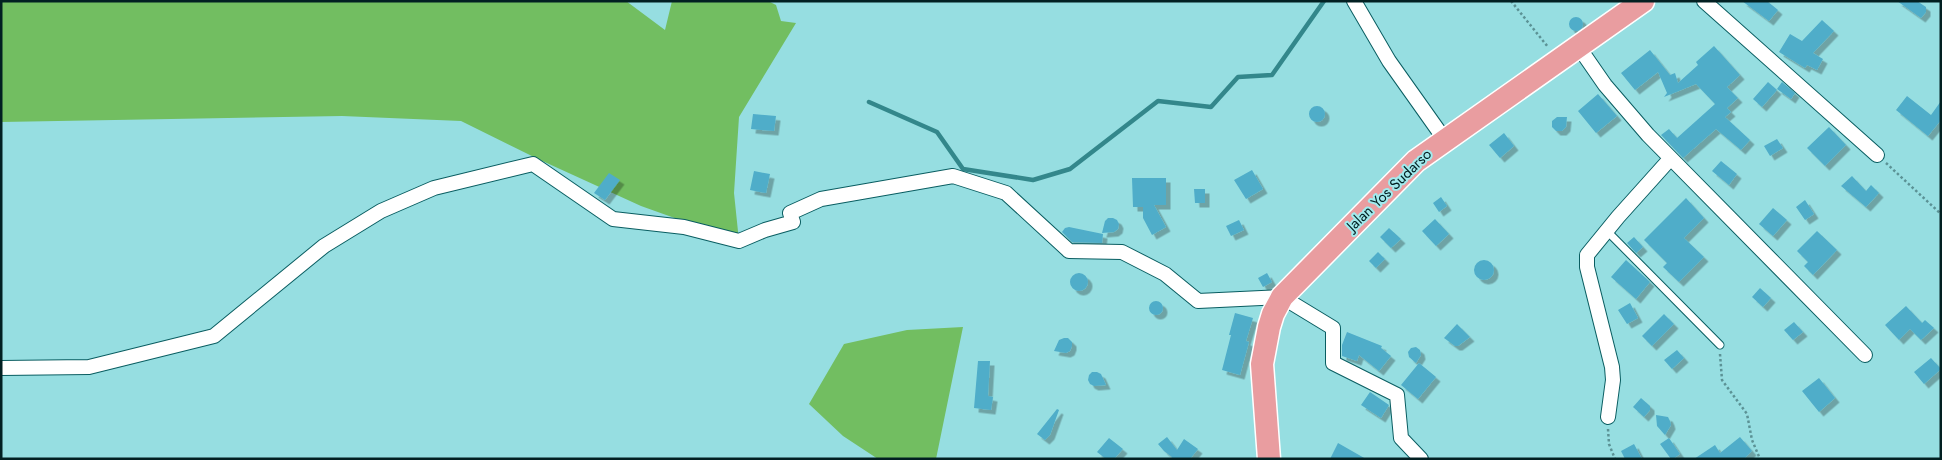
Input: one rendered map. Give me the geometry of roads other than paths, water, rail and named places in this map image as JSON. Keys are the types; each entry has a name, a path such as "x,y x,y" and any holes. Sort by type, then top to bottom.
{"main road":[{"name":"Jalan Yos Sudarso","path":"1269,459 1262,364 1273,314 1282,297 1416,161 1643,1"}],"street":[{"path":"1354,1 1389,61 1445,140"},
{"path":"1704,1 1877,155"},
{"path":"1578,46 1605,85 1648,136 1865,354"},
{"path":"1608,417 1613,380 1612,367 1586,261 1587,255 1670,158"},
{"path":"1,368 89,367 214,336 324,246 381,211 434,188 533,164 613,219 684,227 739,241 765,230 793,222 790,213 821,199 953,176 1006,193 1069,251 1122,252 1165,274 1198,301 1282,297 1333,328 1333,362 1397,395 1401,438 1421,459"}],"lane":[{"path":"1607,231 1720,345"}],"waterway":[{"path":"869,102 937,132 963,169 1033,180 1070,169 1158,101 1211,107 1238,77 1272,75 1324,1"}]}
